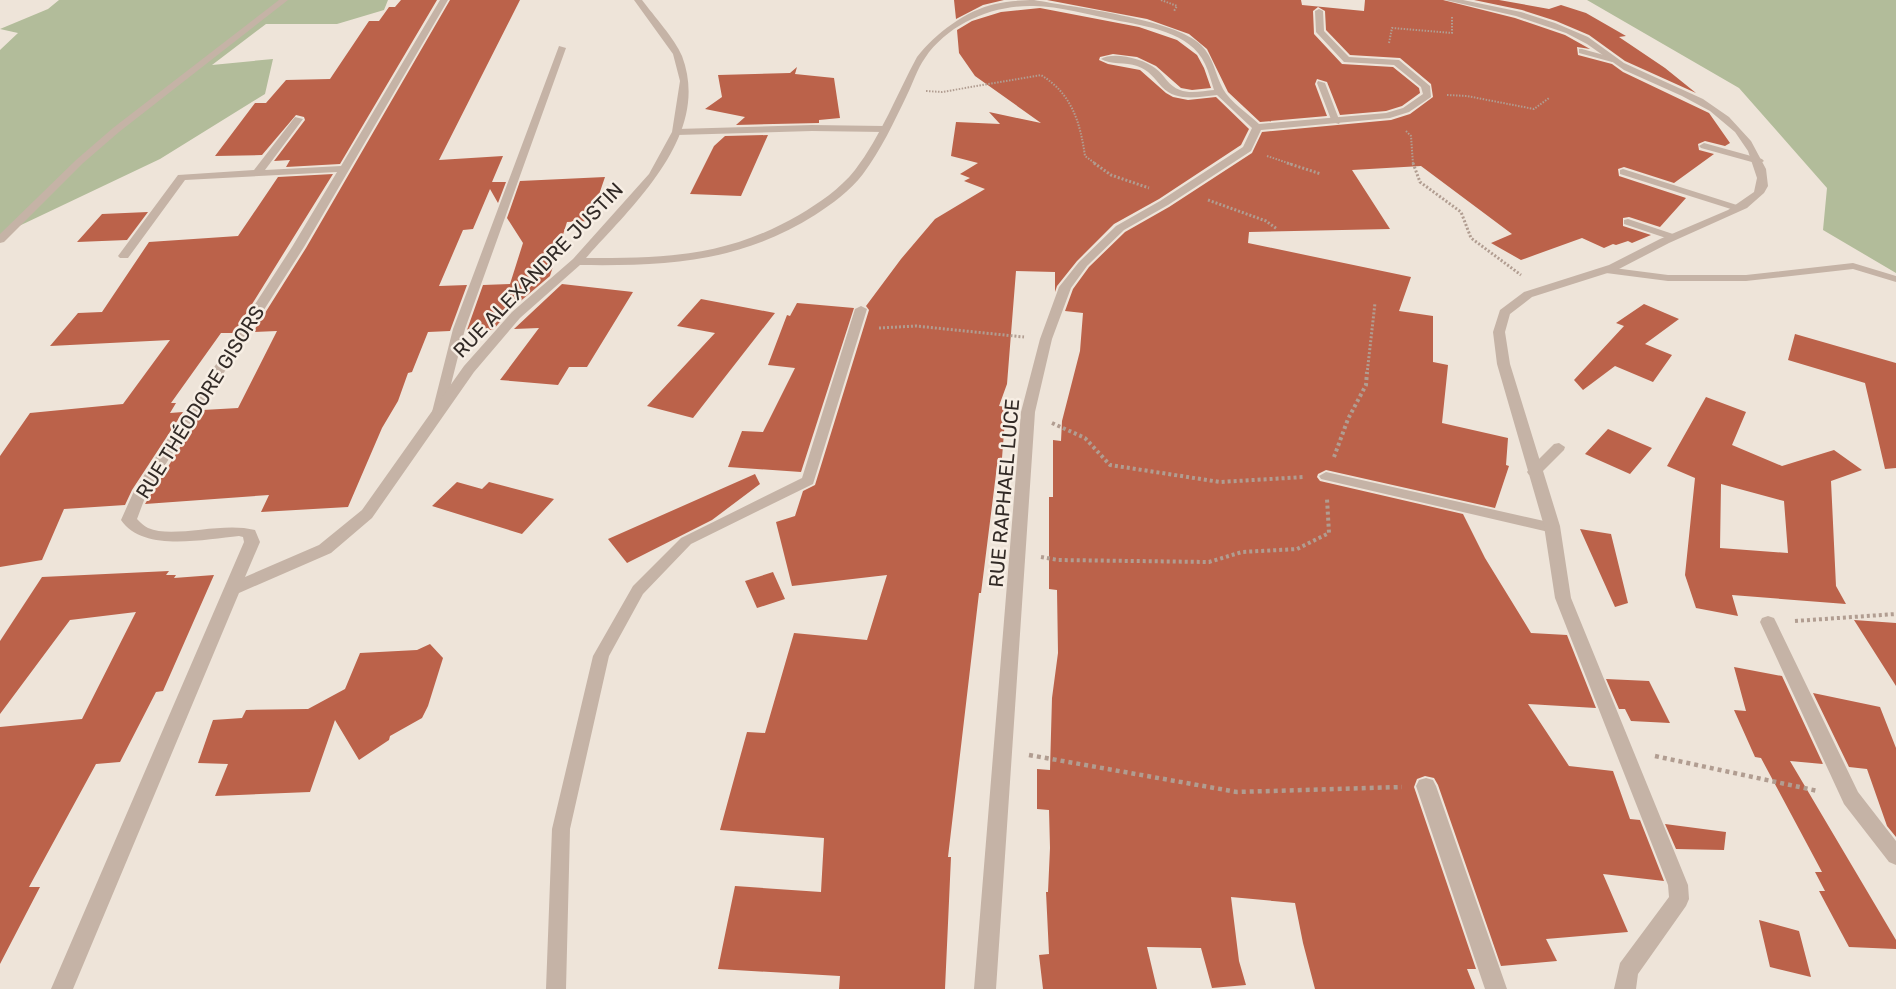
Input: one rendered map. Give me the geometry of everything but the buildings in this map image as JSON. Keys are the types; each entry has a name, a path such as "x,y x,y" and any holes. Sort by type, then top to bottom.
{"street":[{"name":"RUE THÉODORE GISORS","path":"62,989 252,543 250,534 239,531 163,536 142,532 129,520 139,495 298,247 444,0"},
{"name":"RUE ALEXANDRE JUSTIN","path":"232,589 325,549 367,514 469,369 516,315 577,261 654,174 677,132 686,81 677,54 638,0"},
{"path":"975,0 977,14"},
{"path":"1450,0 1535,17 1589,41 1612,60 1692,95 1715,109 1738,130 1758,161 1764,183 1760,193 1705,225 1672,237 1606,270 1540,289 1507,309 1501,317 1499,328 1501,355 1553,528 1563,598 1678,885 1678,899 1641,956 1628,970 1625,989"},
{"path":"577,261 663,262 699,259 746,247 773,236 826,203 862,168 921,57 930,47 977,14 992,7 1031,1 1145,22 1178,33 1197,46 1209,62 1219,92 1257,127 1387,116 1406,110 1428,95 1425,86 1396,62 1347,60 1320,32 1319,11"},
{"path":"1105,59 1124,60 1146,66 1155,71 1168,87 1178,93 1219,92"},
{"path":"257,173 298,119"},
{"path":"1247,149 1257,127"},
{"name":"RUE RAPHAEL LUCE","path":"985,989 1028,412 1046,339 1065,287 1083,264 1120,228 1247,149"},
{"path":"124,256 182,177 344,169"},
{"path":"1768,622 1798,682 1819,735 1851,798 1896,856"},
{"path":"1426,786 1496,989"}],"lane":[{"path":"0,240 108,136 284,0"},
{"path":"438,412 459,329 562,48"},
{"path":"1582,51 1612,60"},
{"path":"1321,83 1336,122"},
{"path":"677,132 812,128 884,129"},
{"path":"1704,146 1758,161"},
{"path":"1623,172 1737,208"},
{"path":"1628,222 1672,237"},
{"path":"1606,270 1668,278 1746,278 1853,266 1896,279"},
{"path":"556,989 561,829 601,656 638,590 686,541 808,481 861,309"},
{"path":"1534,471 1558,447"},
{"path":"1326,476 1553,528"}],"path":[{"path":"1396,62 1399,52 1389,45 1392,28 1452,33 1450,0"},
{"path":"904,89 942,92 1041,75 1051,80 1073,104 1084,156 1111,175 1179,193 1266,221 1277,230"},
{"path":"1428,95 1467,96 1534,109 1549,98"},
{"path":"1387,116 1411,136 1413,166 1420,182 1461,212 1472,238 1540,289"},
{"path":"1247,149 1321,174"},
{"path":"1018,554 1058,560 1209,562 1242,552 1297,549 1329,533 1326,476 1348,419 1366,385 1375,303"},
{"path":"854,330 916,326 1046,339"},
{"path":"1028,412 1085,438 1110,465 1220,482 1326,476"},
{"path":"1768,622 1896,614"},
{"path":"1003,750 1237,792 1426,786"},
{"path":"1625,750 1851,798"}],"green space":[{"path":"59,0 388,0 384,10 337,24 266,24 212,65 273,59 265,94 160,159 0,235 0,50 18,33 0,29 48,9"},
{"path":"1587,0 1896,0 1896,273 1823,230 1827,188 1739,88"}]}
